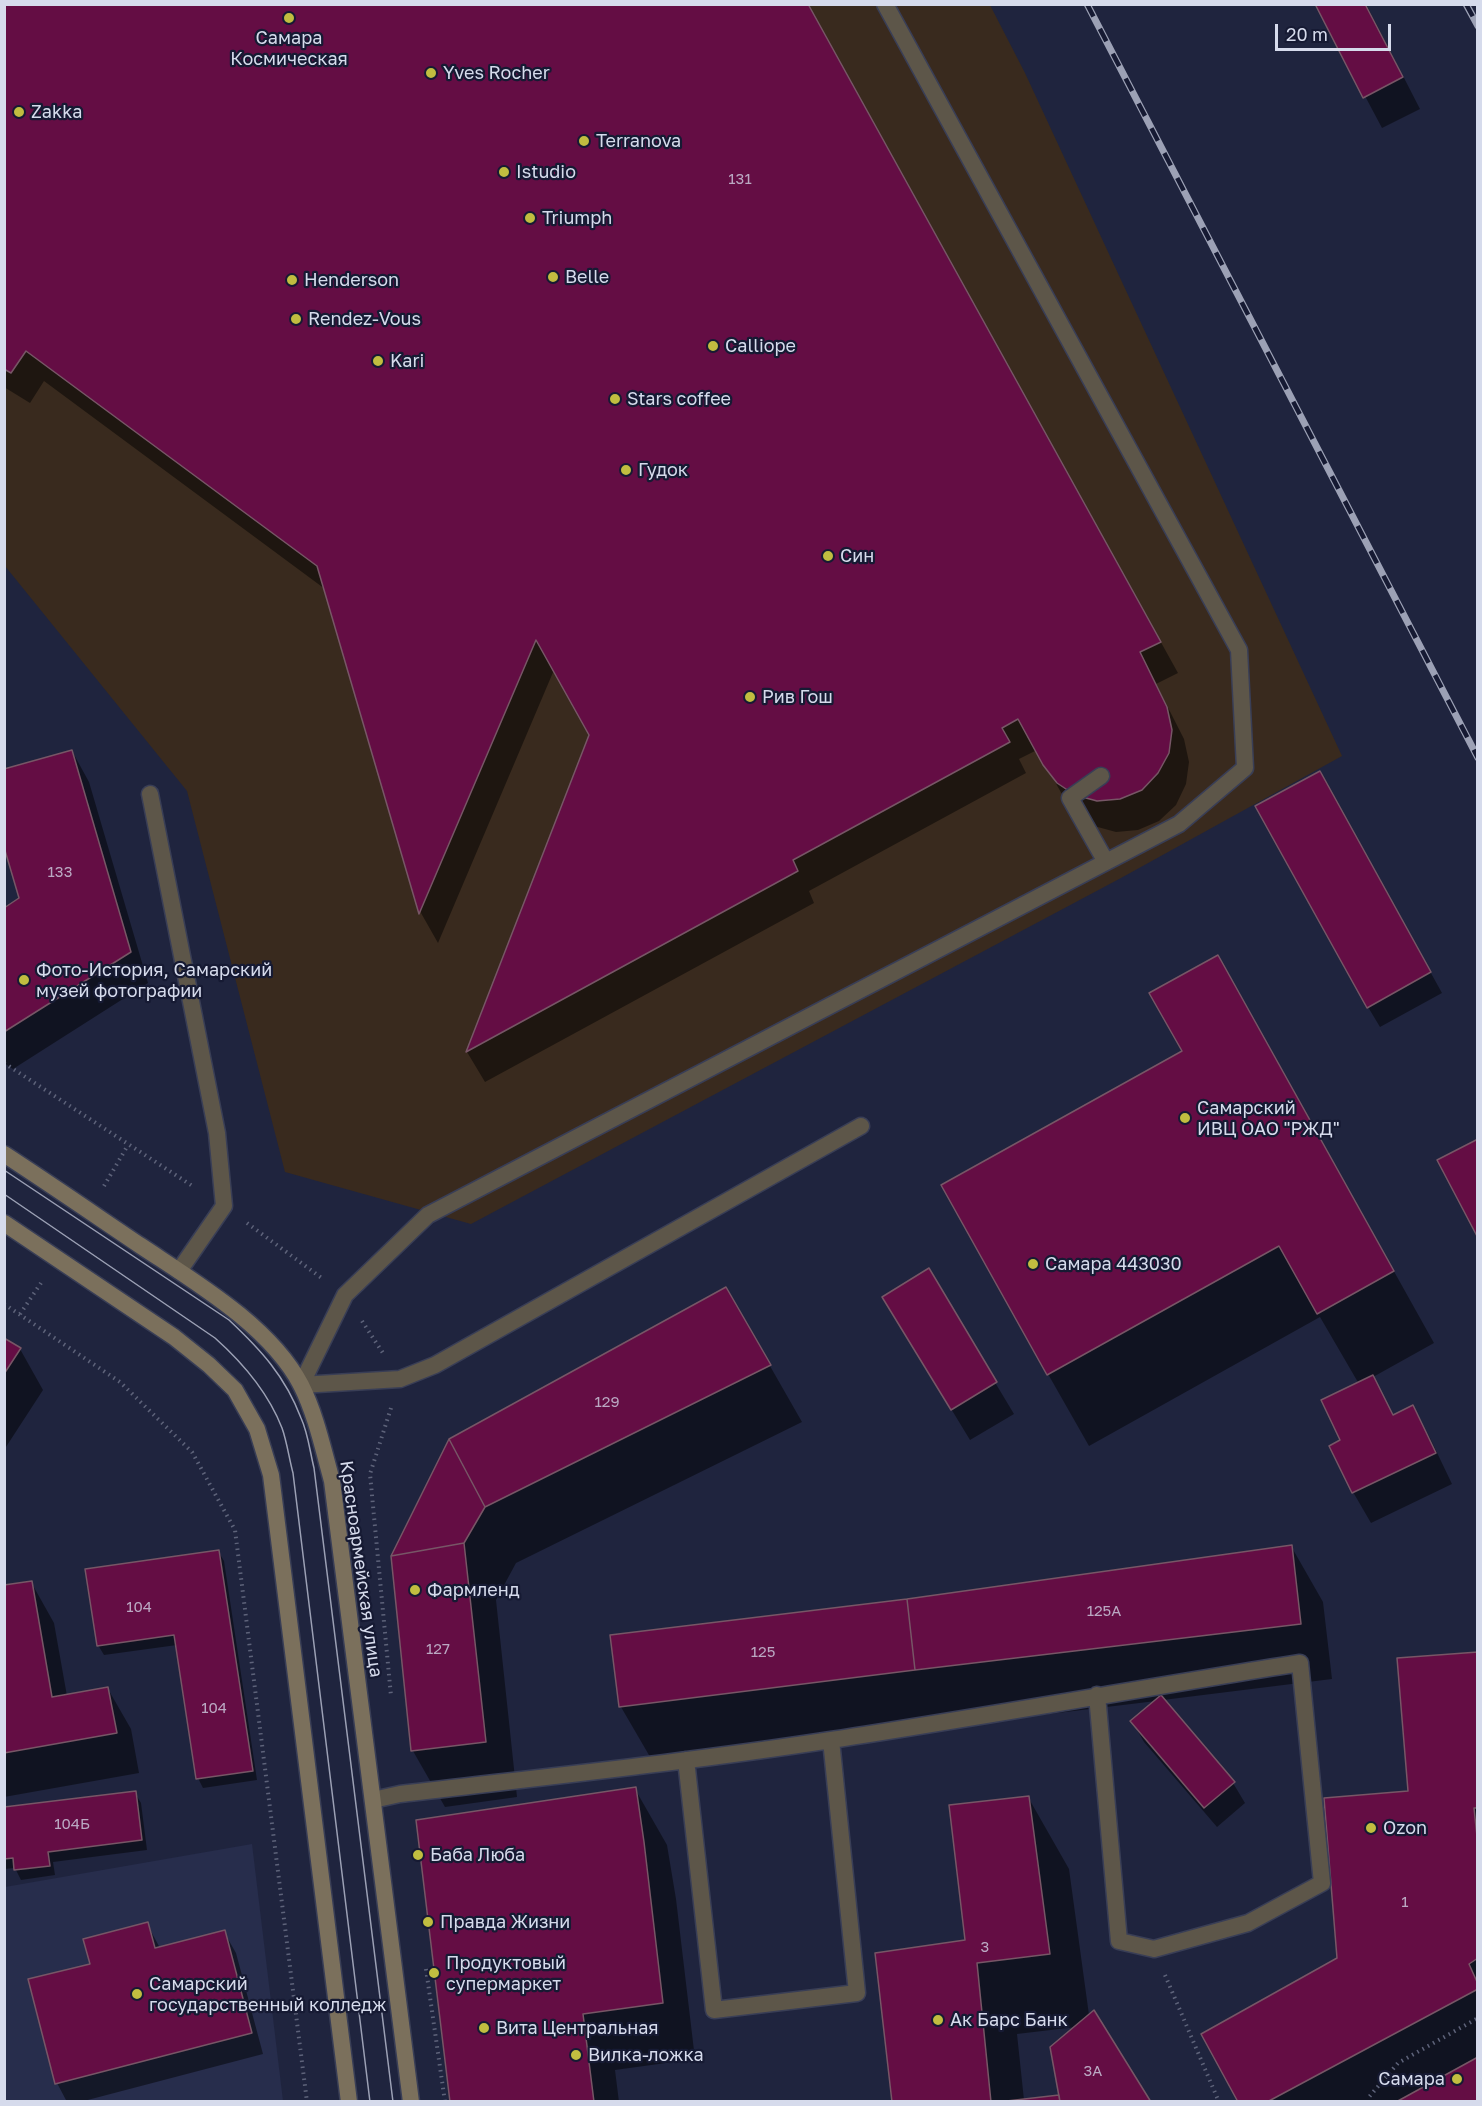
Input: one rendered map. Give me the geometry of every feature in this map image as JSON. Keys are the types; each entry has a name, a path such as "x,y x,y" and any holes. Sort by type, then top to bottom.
{"main road":[{"name":"Красноармейская улица","path":"4,1154 179,1271 248,1321 277,1350 301,1385 319,1431 332,1480 411,2102"},
{"path":"4,1223 174,1337 200,1358 235,1390 257,1429 271,1475 349,2102"}],"lane":[{"path":"861,1126 435,1365 400,1379 301,1385 345,1295 428,1215 1179,824 1245,768 1239,650 885,4"},
{"path":"1101,776 1070,798 1106,862"},
{"path":"150,794 217,1133 224,1206 179,1271"},
{"path":"373,1800 400,1794 686,1760 831,1740 1097,1695 1300,1663 1322,1883 1248,1923 1154,1949 1119,1941 1097,1695"},
{"path":"686,1760 714,2010 856,1993 831,1740"}],"path":[{"path":"4,1304 120,1382 184,1444 192,1452 236,1530 307,2102"},
{"path":"1154,1949 1219,2102"},
{"path":"1370,2102 1369,2097 1398,2063 1478,2019"}],"shaded area":[{"name":"Гудок","path":"4,5 990,5 1025,73 1342,756 1121,878 471,1224 285,1172 187,791 5,566"},
{"name":"Самарский государственный колледж","path":"252,1844 283,2101 5,2102 5,1887"}],"building":[{"name":"Гудок","path":"4,4 808,4 1161,642 1140,652 1167,707 1172,730 1169,753 1158,773 1142,790 1120,799 1097,801 1075,795 1057,783 1043,765 1018,719 1002,728 1010,742 793,860 798,871 466,1052 589,735 536,640 419,914 317,566 26,351 11,373 4,369"},
{"path":"1315,4 1365,4 1403,77 1363,98"},
{"path":"72,750 131,952 4,1032 4,908 19,898 4,847 4,769"},
{"path":"1320,771 1431,972 1367,1008 1255,806"},
{"name":"Самарский ИВЦ ОАО \"РЖД\"","path":"1218,955 1394,1271 1317,1314 1279,1246 1047,1375 941,1185 1182,1051 1149,993"},
{"path":"1478,1139 1478,1238 1437,1160"},
{"path":"929,1268 997,1382 951,1410 882,1297"},
{"path":"726,1287 771,1365 485,1507 449,1439"},
{"path":"4,1338 21,1348 4,1374"},
{"path":"1373,1375 1393,1415 1413,1405 1436,1453 1352,1493 1329,1446 1340,1440 1321,1400"},
{"path":"449,1439 485,1507 464,1543 391,1556"},
{"path":"464,1543 486,1742 411,1751 391,1556"},
{"path":"1292,1545 1301,1624 915,1670 907,1599"},
{"path":"219,1550 253,1771 196,1779 174,1635 97,1646 85,1569"},
{"path":"32,1581 52,1697 108,1687 117,1733 4,1753 4,1585"},
{"path":"907,1599 915,1670 619,1707 610,1635"},
{"path":"1478,1652 1478,1808 1474,1808 1478,1846 1478,1958 1469,1964 1478,1989 1267,2102 1238,2102 1201,2034 1337,1958 1324,1798 1408,1791 1397,1658"},
{"path":"1161,1695 1235,1782 1204,1808 1130,1721"},
{"path":"636,1787 663,2003 583,2014 594,2102 450,2102 416,1820"},
{"path":"136,1791 142,1840 48,1852 50,1866 14,1870 13,1858 4,1859 4,1807"},
{"path":"1029,1796 1050,1954 977,1963 991,2102 892,2102 875,1953 965,1940 949,1805"},
{"path":"148,1922 155,1948 225,1930 252,2033 55,2084 28,1979 90,1964 83,1939"},
{"path":"1094,2010 1151,2102 1060,2102 1050,2047"},
{"name":"Самара","path":"1478,2057 1478,2102 1396,2102"},
{"path":"1059,2095 1060,2102 998,2102"}],"tram line":[{"path":"4,1170 229,1320 271,1364 295,1403 307,1436 314,1468 393,2102"},
{"path":"4,1194 215,1338 254,1379 270,1402 282,1428 293,1473 370,2102"}],"railway":[{"path":"1087,4 1478,758"},
{"path":"1466,4 1478,26"}],"place":[{"name":"Самара Космическая","path":"289,18"},
{"name":"Yves Rocher","path":"431,73"},
{"name":"Zakka","path":"19,112"},
{"name":"Terranova","path":"584,141"},
{"name":"Istudio","path":"504,172"},
{"name":"Triumph","path":"530,218"},
{"name":"Belle","path":"553,277"},
{"name":"Henderson","path":"292,280"},
{"name":"Rendez-Vous","path":"296,319"},
{"name":"Calliope","path":"713,346"},
{"name":"Kari","path":"378,361"},
{"name":"Stars coffee","path":"615,399"},
{"name":"Гудок","path":"626,470"},
{"name":"Син","path":"828,556"},
{"name":"Рив Гош","path":"750,697"},
{"name":"Фото-История, Самарский музей фотографии","path":"24,980"},
{"name":"Самарский ИВЦ ОАО \"РЖД\"","path":"1185,1118"},
{"name":"Самара 443030","path":"1033,1264"},
{"name":"Фармленд","path":"415,1590"},
{"name":"Ozon","path":"1371,1828"},
{"name":"Баба Люба","path":"418,1855"},
{"name":"Правда Жизни","path":"428,1922"},
{"name":"Продуктовый супермаркет","path":"434,1973"},
{"name":"Самарский государственный колледж","path":"137,1994"},
{"name":"Ак Барс Банк","path":"938,2020"},
{"name":"Вита Центральная","path":"484,2028"},
{"name":"Вилка-ложка","path":"576,2055"},
{"name":"Самара","path":"1457,2079"}]}
